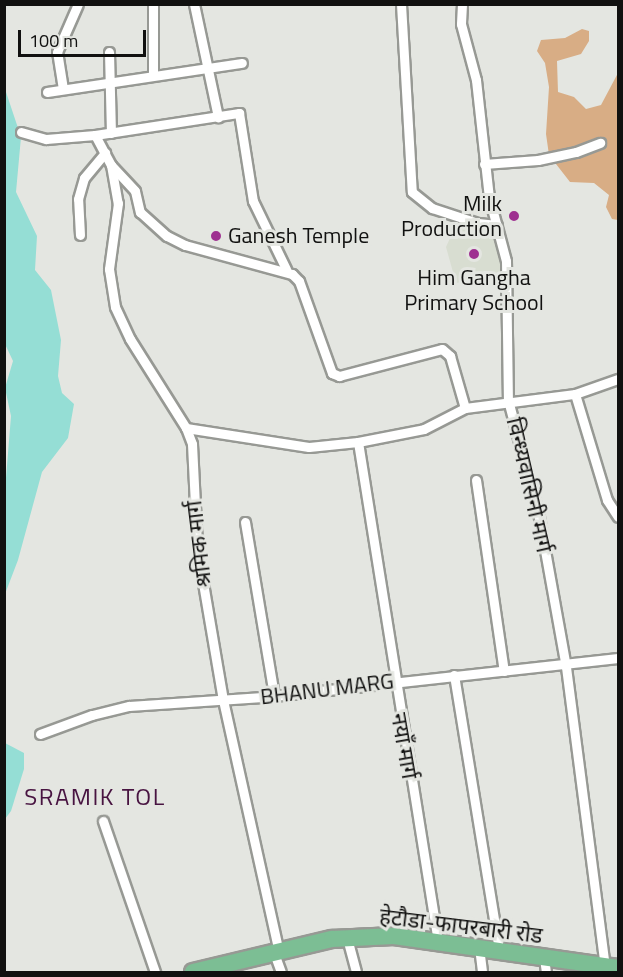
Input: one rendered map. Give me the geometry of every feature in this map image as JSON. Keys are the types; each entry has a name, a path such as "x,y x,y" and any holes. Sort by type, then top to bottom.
{"highway":[{"name":"हेटौडा-फापरबारी रोड","path":"193,972 347,938 394,936 479,947 545,965 583,968 612,967"}],"street":[{"path":"63,89 57,52 78,4"},
{"path":"153,4 153,74"},
{"path":"195,4 218,117"},
{"path":"401,4 412,192 432,208 478,224 497,225"},
{"name":"विन्ध्यवासिनी मार्ग","path":"462,4 461,24 476,80 484,164 506,261 508,400 539,517 566,667 612,967"},
{"path":"109,52 111,133"},
{"path":"47,92 153,74 242,63"},
{"path":"21,132 46,139 94,135 239,113 253,201 286,269 299,281 332,373 339,376 442,349 450,356 465,408"},
{"name":"श्रमिक मार्ग","path":"94,135 111,165 118,203 109,269 115,307 130,339 186,428 192,444 197,548 223,700 281,972"},
{"path":"484,164 538,160 576,152 600,143"},
{"path":"80,235 78,199 84,178 105,153"},
{"path":"111,165 135,190 140,212 167,236 185,245 286,269"},
{"path":"186,428 309,447 357,442 424,429 465,408 508,400 575,394 618,379"},
{"path":"575,394 607,500 618,518"},
{"name":"नयाँ मार्ग","path":"357,442 393,681 438,942"},
{"path":"476,480 504,671"},
{"path":"245,522 274,696"},
{"name":"BHANU MARG","path":"40,734 92,715 129,706 191,699 223,700 274,696 393,681 566,667 618,658"},
{"path":"454,675 499,951"},
{"path":"103,821 155,972"},
{"path":"347,938 357,972"},
{"path":"479,947 482,972"}],"shaded area":[{"path":"582,29 589,31 589,41 581,54 557,61 558,92 574,97 586,109 601,105 618,73 618,220 612,219 606,207 609,195 594,183 570,182 549,155 546,134 549,87 545,63 537,51 541,40 565,38"},
{"name":"Him Gangha Primary School","path":"446,224 494,232 503,274 456,283 446,247 451,236 444,233"}],"water":[{"path":"4,86 21,137 16,192 37,236 35,270 51,290 61,340 58,376 62,393 74,404 68,438 42,472 18,560 5,594 5,490 11,416 5,388 13,361 4,342"},
{"path":"5,743 24,753 24,769 11,811 5,819"}],"place":[{"name":"Milk Production","path":"514,216"},
{"name":"Ganesh Temple","path":"216,236"},
{"name":"Him Gangha Primary School","path":"474,254"}],"district":[{"name":"SRAMIK TOL","path":"95,797"}]}
